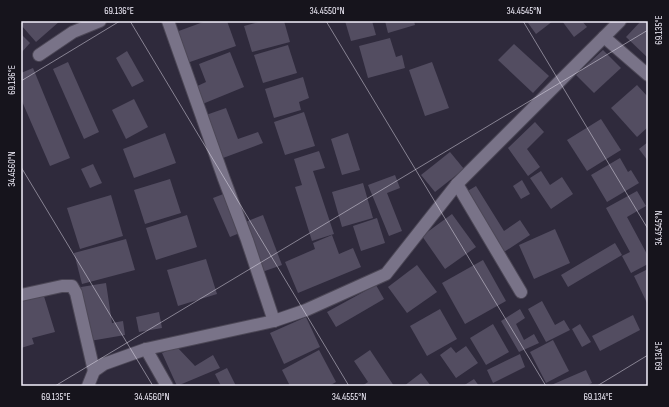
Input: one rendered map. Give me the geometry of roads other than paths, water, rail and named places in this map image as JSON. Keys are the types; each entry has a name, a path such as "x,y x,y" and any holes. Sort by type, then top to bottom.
{"street":[{"path":"39,55 73,32 100,21"},
{"path":"168,21 247,240 274,321"},
{"path":"88,386 94,371 104,364 146,350 274,321 306,310 386,274 457,184 620,21"},
{"path":"604,37 648,76"},
{"path":"457,184 520,292"},
{"path":"21,295 62,286 72,286 76,293 94,371"},
{"path":"146,350 167,386"}]}
